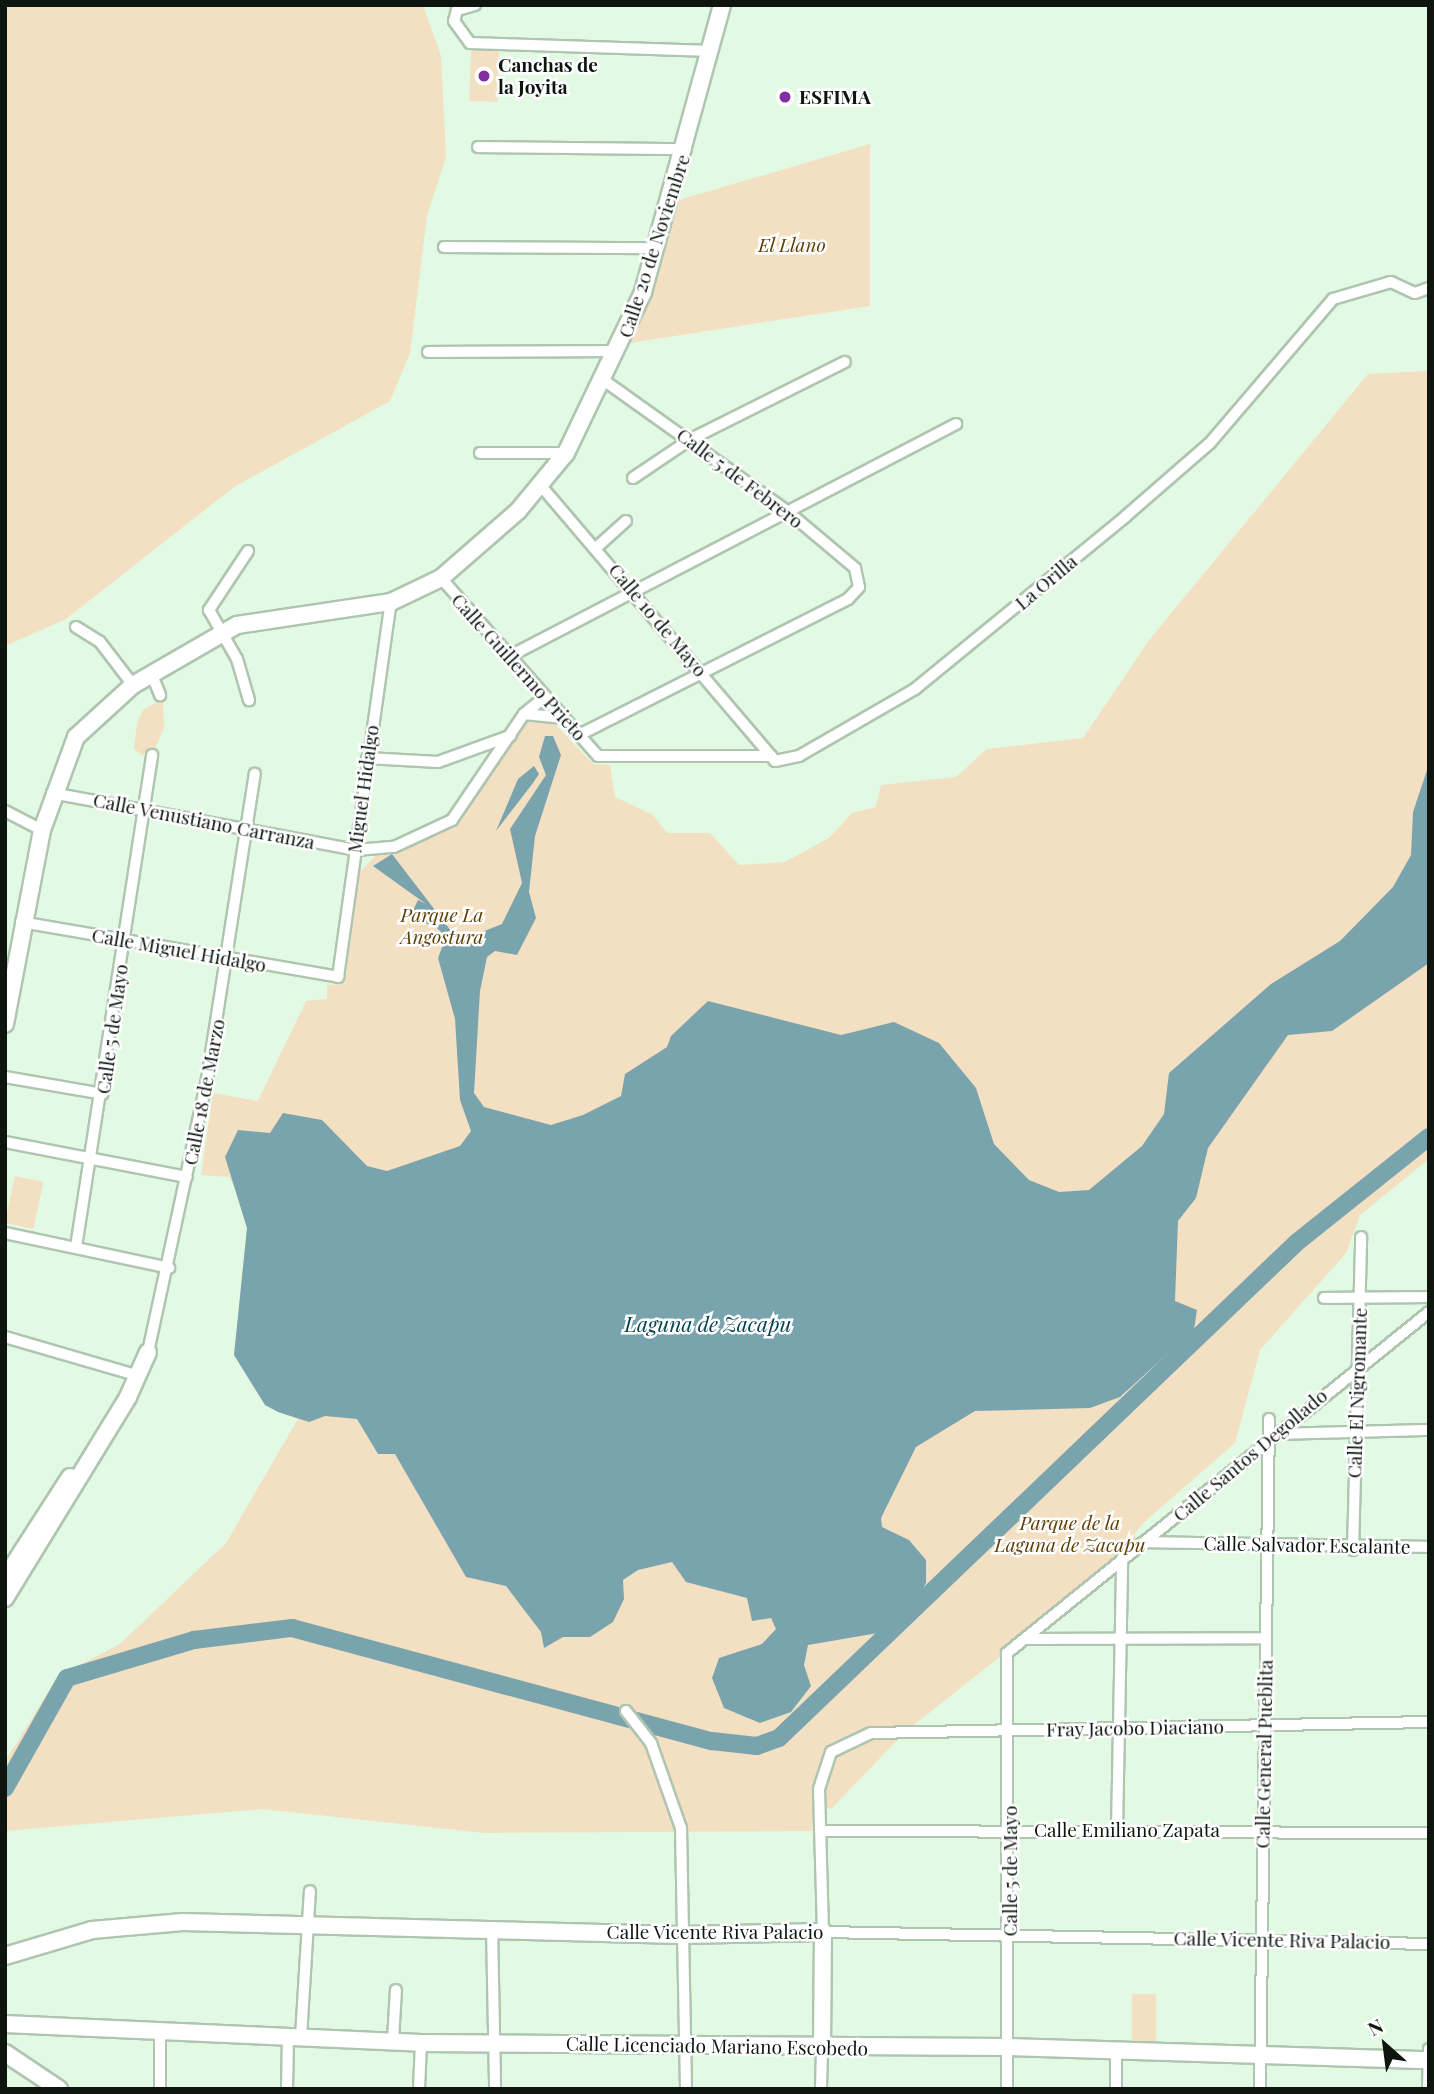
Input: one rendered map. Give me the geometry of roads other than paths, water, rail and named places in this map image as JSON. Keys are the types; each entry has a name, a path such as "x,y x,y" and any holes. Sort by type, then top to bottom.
{"main road":[{"name":"Calle 20 de Noviembre","path":"5,1024 21,922 42,830 52,793 76,737 133,685 223,632 275,617 391,602 441,578 542,486 566,453 620,351 657,248 686,149 722,5"},
{"name":"Calle 18 de Marzo","path":"5,1598 148,1352"},
{"name":"Calle 18 de Marzo","path":"5,1578 136,1375"},
{"name":"Calle Vicente Riva Palacio","path":"5,1956 92,1930 135,1925 308,1923 680,1935 823,1932"},
{"path":"822,2049 823,1932"},
{"name":"Calle Licenciado Mariano Escobedo","path":"5,2024 421,2043 822,2049 1008,2047 1429,2060"},
{"path":"5,2053 59,2089"}],"street":[{"path":"475,5 454,7 454,21 470,43 712,51"},
{"path":"478,147 686,149"},
{"path":"444,247 657,248"},
{"name":"La Orilla","path":"598,756 771,755 775,761 799,756 884,712 978,640 1210,443 1333,299 1391,282 1415,293 1429,288"},
{"path":"428,352 620,351"},
{"path":"633,478 691,439 845,362"},
{"name":"Calle 5 de Febrero","path":"605,381 691,439 787,511 855,568 859,587 848,598 701,670"},
{"path":"510,656 956,424"},
{"path":"480,453 566,453"},
{"name":"Calle 1o de Mayo","path":"542,486 597,547 771,755"},
{"path":"597,547 625,521"},
{"path":"248,551 209,610 223,632 249,700"},
{"name":"Calle Guillermo Prieto","path":"441,578 598,756"},
{"name":"Miguel Hidalgo","path":"338,977 391,602"},
{"path":"76,627 100,642 133,685"},
{"path":"579,734 701,670"},
{"path":"152,675 160,695"},
{"name":"Calle Venustiano Carranza","path":"52,793 356,850 414,841 444,827 524,714 545,697"},
{"path":"524,714 564,718"},
{"path":"367,758 438,762 510,736"},
{"name":"Calle 5 de Mayo","path":"76,1247 103,1094 152,755"},
{"name":"Calle 18 de Marzo","path":"148,1352 169,1268 229,959 255,774"},
{"path":"5,811 42,830"},
{"name":"Calle Miguel Hidalgo","path":"21,922 338,977"},
{"path":"5,1077 103,1094"},
{"path":"5,1142 90,1156 187,1177"},
{"path":"5,1233 169,1268"},
{"name":"Calle El Nigromante","path":"1353,1550 1361,1237"},
{"path":"1324,1298 1429,1297"},
{"name":"Calle Santos Degollado","path":"1007,1653 1358,1366 1429,1312"},
{"path":"5,1337 136,1375"},
{"name":"Calle General Pueblita","path":"1260,2089 1269,1419"},
{"path":"1270,1439 1354,1431 1429,1430"},
{"name":"Calle Salvador Escalante","path":"1144,1542 1267,1544 1353,1550 1429,1547"},
{"path":"1117,1830 1121,1728 1122,1558"},
{"path":"1025,1639 1266,1638"},
{"name":"Calle 5 de Mayo","path":"1007,1653 1010,1731 1007,2089"},
{"path":"629,1715 656,1754 681,1828 680,1935 686,2089"},
{"name":"Fray Jacobo Diaciano","path":"823,1932 824,1763 849,1738 1010,1731 1429,1722"},
{"name":"Calle Emiliano Zapata","path":"825,1831 1264,1830 1429,1833"},
{"path":"288,2089 310,1891"},
{"path":"492,1927 495,2089"},
{"name":"Calle Vicente Riva Palacio","path":"823,1932 1261,1938 1429,1944"},
{"path":"393,2040 396,1990"},
{"path":"160,2032 160,2089"},
{"path":"419,2089 421,2043"},
{"path":"821,2089 822,2049"},
{"path":"1428,2089 1429,2049"},
{"path":"1116,2050 1116,2089"}],"water":[{"name":"Laguna de Zacapu","path":"545,736 553,736 561,755 535,836 529,892 536,918 517,955 495,951 487,957 480,991 474,1093 484,1107 551,1125 583,1115 621,1096 625,1074 667,1047 671,1036 708,1001 841,1035 894,1022 939,1043 976,1088 994,1144 1029,1180 1059,1192 1089,1190 1142,1146 1164,1114 1169,1073 1271,984 1340,941 1393,887 1411,855 1413,812 1429,764 1429,963 1332,1031 1288,1035 1208,1148 1196,1198 1178,1221 1175,1301 1197,1310 1194,1330 1120,1397 1090,1408 975,1411 916,1447 881,1518 882,1527 909,1540 926,1560 926,1583 910,1610 884,1632 808,1645 804,1665 811,1686 791,1712 760,1723 724,1708 712,1678 719,1658 762,1644 776,1629 771,1618 752,1621 747,1598 686,1582 672,1562 638,1570 623,1580 624,1599 613,1622 590,1637 563,1637 544,1648 541,1632 506,1586 466,1577 395,1454 378,1454 357,1419 325,1416 309,1422 265,1405 234,1355 247,1228 225,1157 238,1130 270,1133 283,1113 322,1120 367,1166 387,1171 460,1146 471,1131 460,1100 455,1019 438,958 446,937 435,926 409,919 418,900 426,904 373,866 392,854 461,944 474,943 482,932 502,924 522,883 510,829 546,775 539,757"},
{"path":"534,766 539,774 496,831 518,779"}],"waterway":[{"path":"5,1788 67,1678 194,1640 292,1628 712,1741 757,1746 779,1738 1296,1243 1429,1137"}],"place":[{"name":"Canchas de la Joyita","path":"484,76"},
{"name":"ESFIMA","path":"785,97"}],"park label":[{"name":"El Llano","path":"792,245"},
{"name":"Parque La Angostura","path":"442,926"},
{"name":"Parque de la Laguna de Zacapu","path":"1070,1534"}]}
